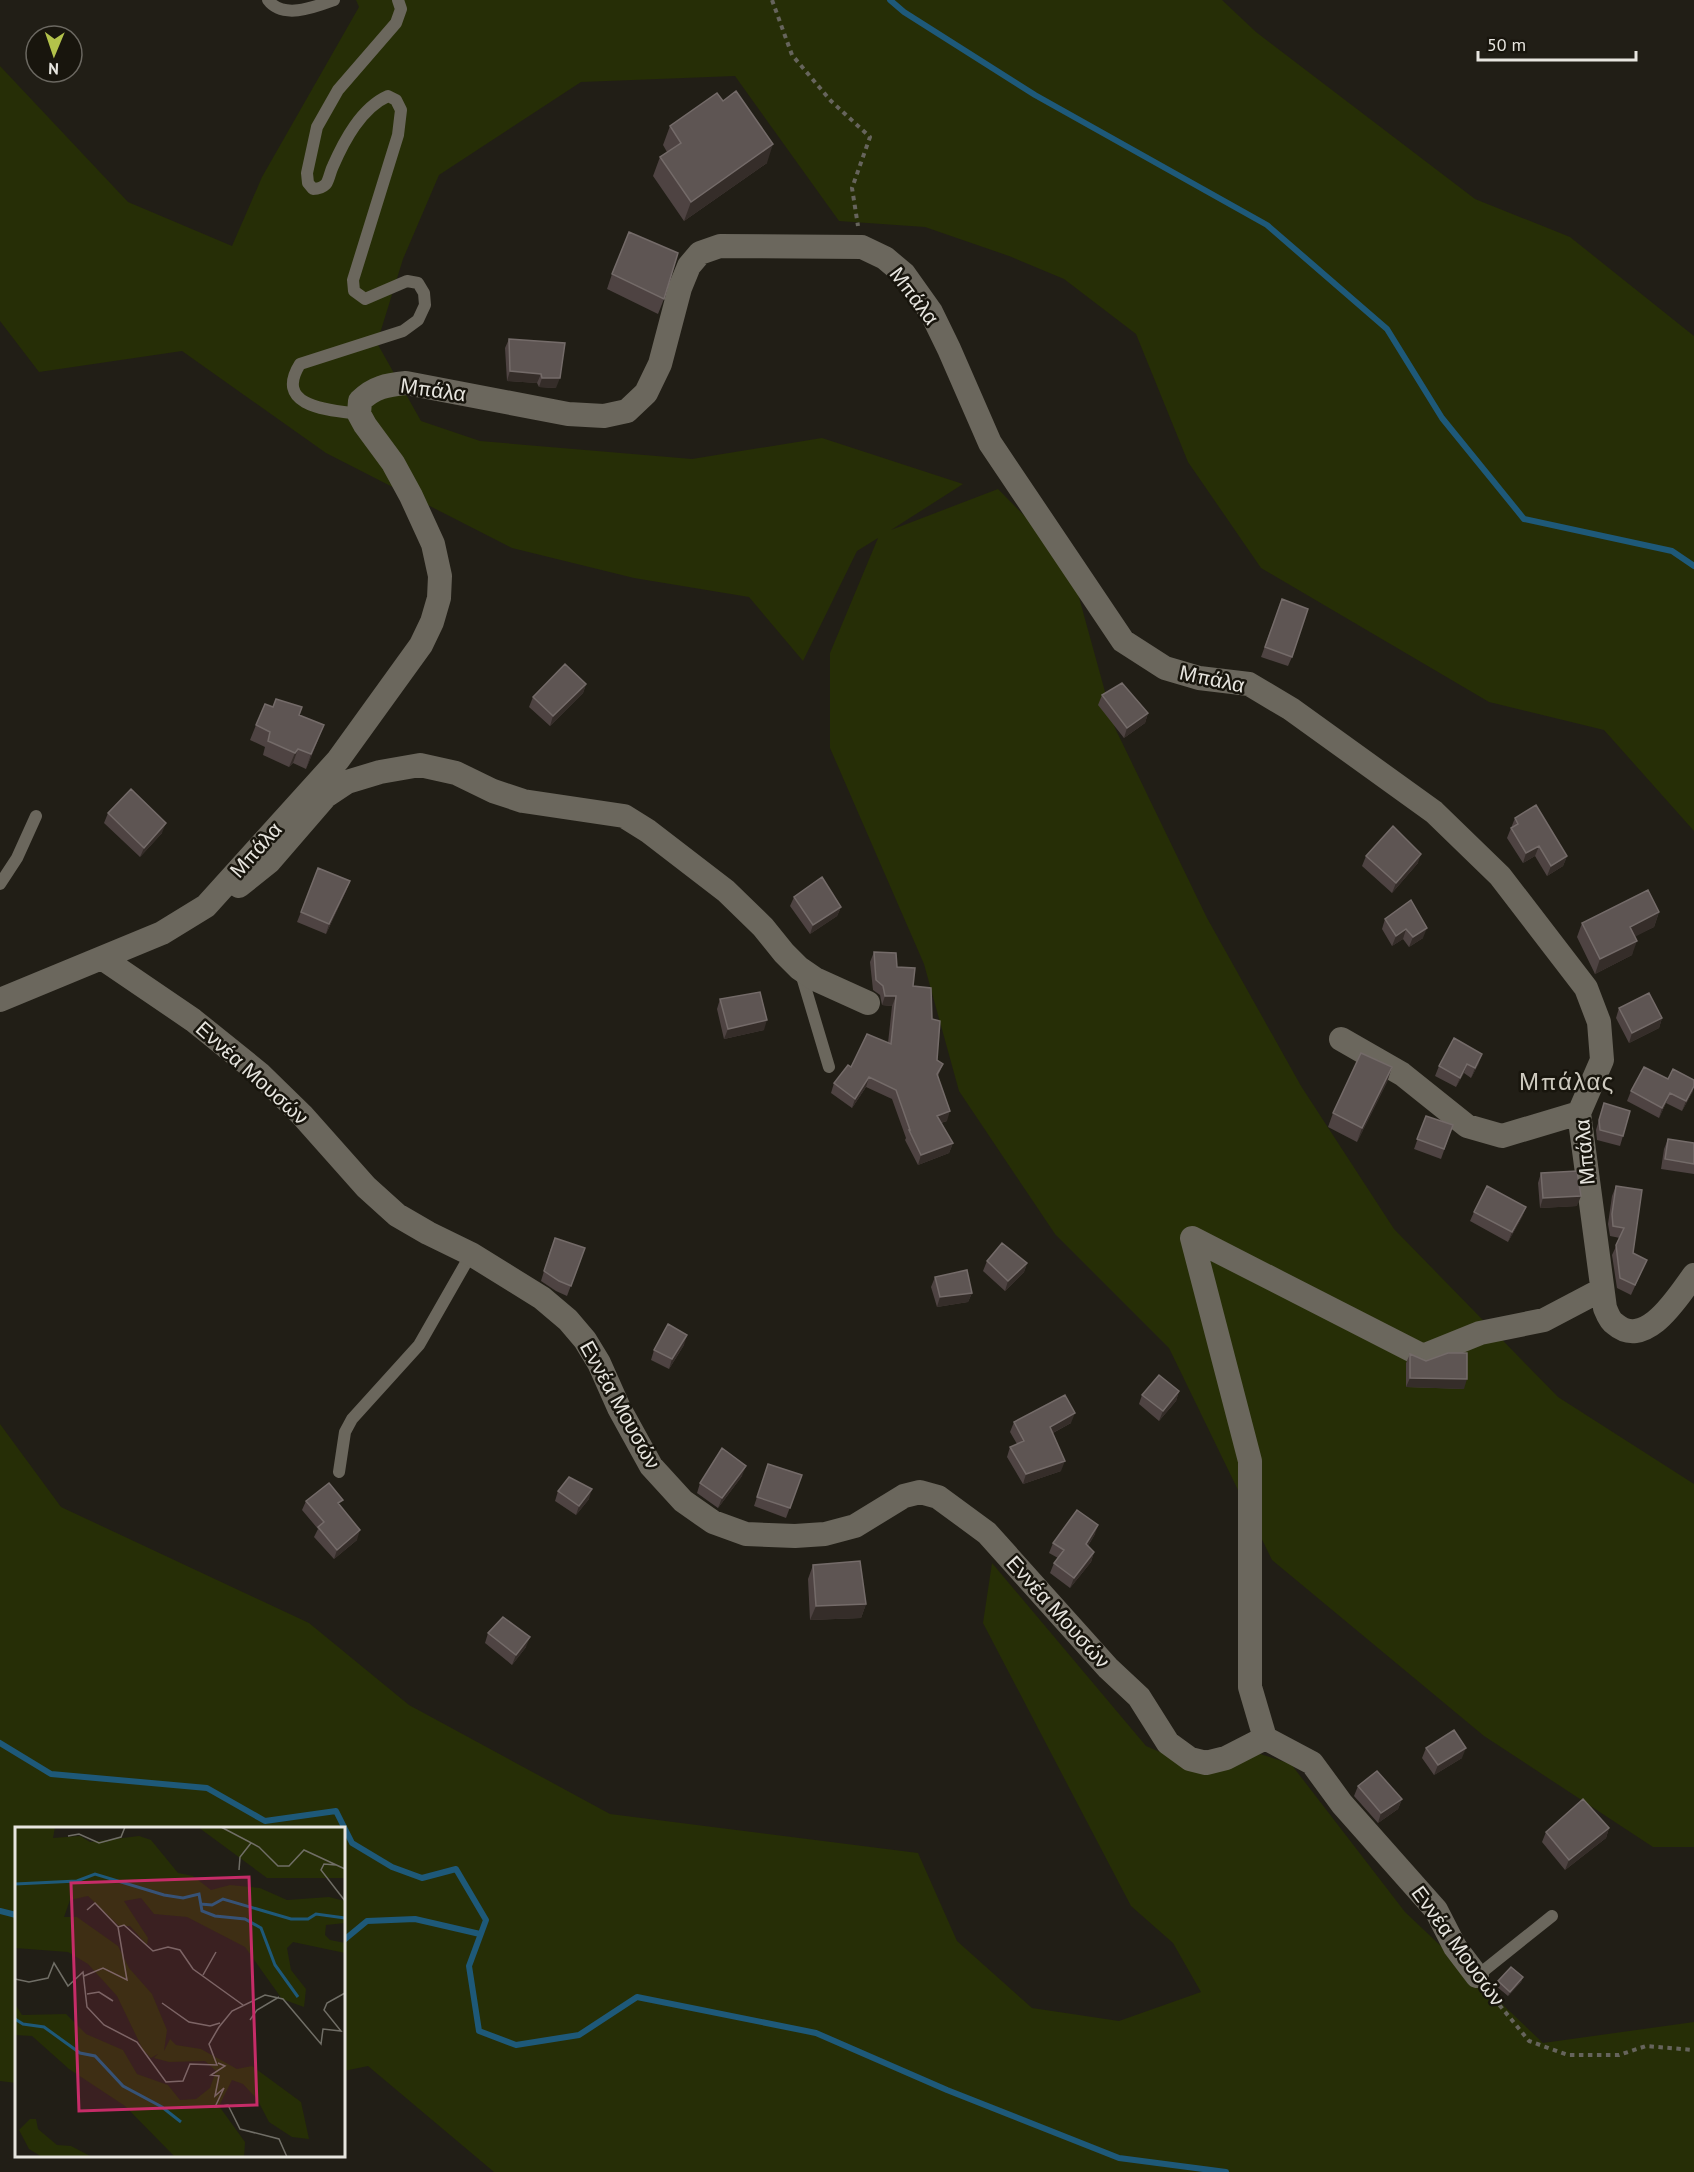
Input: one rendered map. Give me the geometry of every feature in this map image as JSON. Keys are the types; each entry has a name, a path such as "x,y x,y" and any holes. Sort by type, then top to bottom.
{"street":[{"name":"Μπάλα","path":"0,1000 162,933 206,906 338,760 421,645 432,622 439,598 440,576 433,544 411,496 393,463 359,414 360,401 368,393 384,385 406,383 568,414 604,416 627,411 646,393 660,364 680,288 689,266 700,253 720,246 862,247 885,258 904,274 931,312 990,443 1123,641 1165,668 1199,678 1249,684 1291,709 1434,812 1500,876 1586,988 1599,1022 1602,1060 1579,1113 1605,1308 1614,1324 1628,1331 1643,1329 1665,1316 1694,1275"},
{"path":"206,906 247,881 269,862 326,796 347,782 380,772 420,765 456,773 493,791 523,801 624,816 648,831 726,891 763,927 799,968 814,979 868,1003"},
{"name":"Εννέα Μουσών","path":"102,958 193,1020 260,1074 302,1115 366,1186 397,1215 471,1254 543,1298 568,1320 590,1348 651,1466 683,1501 713,1522 746,1534 795,1536 825,1534 855,1526 904,1497 920,1492 938,1497 987,1533 1108,1668 1139,1697 1168,1743 1190,1759 1206,1763 1226,1758 1265,1738 1312,1763 1342,1804 1436,1910 1455,1947 1477,1976"},
{"path":"1341,1039 1402,1074 1467,1126 1502,1136 1579,1113"},
{"path":"1265,1738 1250,1687 1250,1461 1192,1238 1423,1356 1480,1333 1544,1320 1601,1290"}],"lane":[{"path":"268,0 273,7 288,11 312,8 334,0"},
{"path":"359,414 308,404 295,394 292,384 293,376 300,364 403,331 418,320 425,305 424,293 418,283 407,281 365,298 358,296 354,291 353,280 398,135 401,110 396,100 388,96 376,102 353,129 332,168 327,183 320,188 313,189 308,183 306,173 317,127 338,90 396,23 401,9 398,0"},
{"path":"0,884 17,858 36,816"},
{"path":"799,968 829,1067"},
{"path":"339,1472 345,1432 352,1419 419,1346 471,1254"},
{"path":"1477,1976 1552,1916"}],"path":[{"path":"772,0 792,55 831,101 870,137 852,188 862,247"},
{"name":"Εννέα Μουσών","path":"1477,1976 1529,2040 1568,2055 1619,2055 1646,2046 1694,2050"}],"green space":[{"path":"356,0 1222,0 1256,32 1475,199 1570,237 1694,336 1694,831 1604,730 1489,702 1261,568 1188,462 1136,334 1064,279 1009,256 925,227 839,221 735,76 581,82 439,175 403,259 377,343 421,421 480,441 692,459 822,438 963,484 891,530 998,489 1069,561 1115,728 1207,918 1301,1086 1394,1229 1558,1397 1694,1484 1694,1847 1653,1847 1484,1736 1272,1560 1169,1348 1055,1234 959,1091 924,964 830,748 830,653 878,538 857,551 803,661 749,597 634,578 512,548 326,453 182,351 39,372 0,321 0,66 128,202 232,246 262,177 359,7"},
{"path":"0,1424 61,1507 309,1623 409,1705 610,1814 918,1853 957,1941 1032,2008 1119,2021 1201,1992 1173,1943 1131,1906 983,1623 992,1563 1146,1746 1209,1773 1254,1752 1291,1764 1405,1912 1543,2043 1694,2022 1694,2172 494,2172 368,2066 345,2071 345,1827 15,1827 15,2083 0,2081"}],"building":[{"path":"736,91 773,144 691,202 660,157 681,143 670,126 717,93 723,101"},
{"path":"629,232 678,253 664,299 612,274"},
{"path":"509,339 565,343 560,378 542,378 541,374 510,371"},
{"path":"1282,599 1308,609 1292,657 1265,647"},
{"path":"565,664 586,684 553,716 533,697"},
{"path":"1122,683 1148,713 1127,728 1102,695"},
{"path":"276,699 302,707 299,715 324,725 311,754 298,749 295,753 268,741 270,732 256,725 265,704 273,707"},
{"path":"131,789 166,823 144,848 108,813"},
{"path":"1536,805 1567,856 1551,866 1539,846 1526,853 1511,828 1518,824 1515,818"},
{"path":"1393,826 1421,854 1396,883 1366,856"},
{"path":"318,868 350,881 329,924 301,912"},
{"path":"822,877 841,907 813,925 794,897"},
{"path":"1648,890 1659,912 1630,927 1637,941 1600,959 1582,923"},
{"path":"1411,900 1427,928 1413,937 1406,929 1396,936 1385,919"},
{"path":"874,952 896,953 897,967 915,968 913,986 931,988 932,1019 940,1021 937,1060 943,1064 937,1074 950,1111 937,1116 953,1143 921,1155 909,1130 896,1090 869,1077 855,1099 834,1083 848,1065 851,1067 867,1034 891,1044 896,996 885,996 883,986 876,980"},
{"path":"760,992 767,1020 728,1029 720,999"},
{"path":"1649,993 1662,1018 1632,1033 1619,1008"},
{"path":"1454,1038 1482,1054 1475,1068 1467,1064 1460,1078 1439,1066"},
{"path":"1361,1053 1392,1067 1362,1128 1333,1113"},
{"path":"1644,1067 1668,1079 1673,1069 1694,1080 1694,1086 1686,1101 1670,1093 1662,1108 1631,1091"},
{"path":"1604,1103 1630,1111 1623,1136 1600,1130 1599,1120"},
{"path":"1426,1116 1453,1125 1444,1149 1417,1139"},
{"path":"1668,1139 1694,1143 1694,1164 1665,1159"},
{"path":"1577,1171 1581,1196 1543,1198 1541,1173"},
{"path":"1487,1186 1526,1207 1512,1232 1474,1212"},
{"path":"1616,1186 1642,1190 1633,1253 1647,1260 1635,1285 1620,1278 1616,1245 1624,1228 1613,1226 1612,1214"},
{"path":"555,1238 585,1248 571,1286 544,1271"},
{"path":"1002,1243 1027,1263 1008,1281 987,1261"},
{"path":"967,1270 972,1293 940,1297 935,1277"},
{"path":"668,1324 687,1335 672,1359 654,1350"},
{"path":"1448,1353 1467,1353 1467,1379 1410,1378 1410,1354 1426,1361"},
{"path":"1159,1375 1179,1391 1163,1411 1142,1395"},
{"path":"1065,1395 1075,1413 1050,1427 1065,1461 1026,1474 1010,1447 1024,1441 1014,1422"},
{"path":"722,1448 746,1466 722,1498 700,1483"},
{"path":"768,1464 802,1475 790,1508 757,1497"},
{"path":"569,1477 592,1489 579,1506 558,1491"},
{"path":"329,1483 343,1500 338,1503 360,1530 337,1550 318,1527 324,1522 306,1501"},
{"path":"1077,1510 1098,1525 1086,1544 1094,1552 1074,1578 1054,1563 1064,1550 1053,1543"},
{"path":"860,1561 866,1604 816,1606 813,1565"},
{"path":"503,1617 530,1637 516,1655 488,1633"},
{"path":"1454,1730 1466,1748 1438,1765 1426,1748"},
{"path":"1377,1771 1402,1799 1381,1813 1358,1786"},
{"path":"1583,1799 1609,1828 1569,1860 1546,1832"},
{"path":"1511,1967 1523,1977 1510,1992 1498,1981"}],"waterway":[{"path":"890,0 904,12 1035,95 1267,225 1387,329 1442,418 1524,519 1672,551 1694,566"},
{"path":"0,1743 51,1774 207,1788 265,1821 336,1811 344,1827"},
{"path":"345,1829 352,1843 392,1867 422,1878 456,1869 486,1920 469,1966 479,2031 516,2045 579,2035 637,1997 816,2033 947,2090 1119,2158 1226,2172"},
{"path":"0,1911 15,1915"},
{"path":"345,1939 367,1921 415,1919 480,1934"}],"district":[{"name":"Μπάλας","path":"1567,1082"}]}
